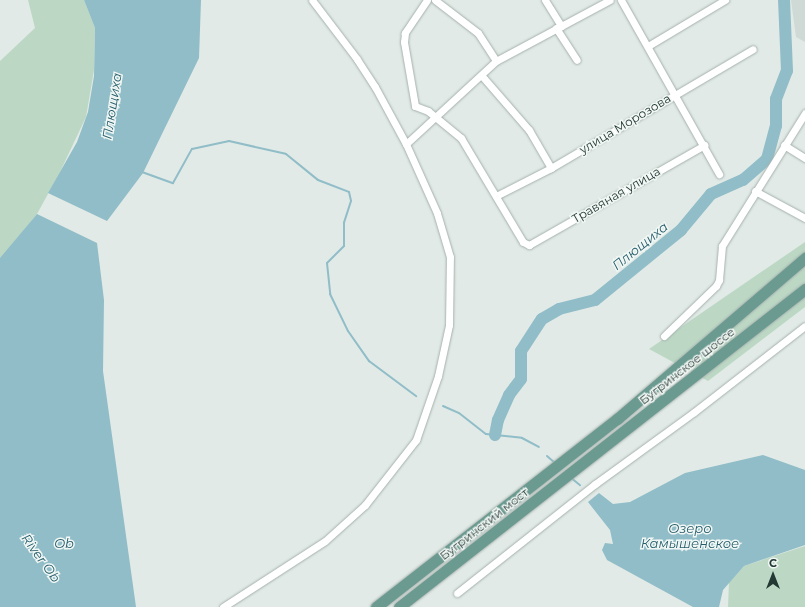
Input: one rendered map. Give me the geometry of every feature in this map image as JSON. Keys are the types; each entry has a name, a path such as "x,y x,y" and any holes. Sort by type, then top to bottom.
{"main road":[{"path":"376,607 576,452 805,258"},
{"name":"Бугринское шоссе","path":"584,462 805,289"},
{"name":"Бугринский мост","path":"399,607 584,462"}],"street":[{"path":"223,607 325,541 359,513 416,440 438,376 449,325 450,257 437,213 406,144 357,59 312,0"},
{"path":"427,0 405,33 404,42 415,106 436,118 461,138 496,196"},
{"path":"435,0 478,33 496,61"},
{"path":"545,0 558,27 577,60"},
{"path":"406,144 482,76 496,61 610,0"},
{"path":"621,0 719,174"},
{"path":"648,46 725,0"},
{"name":"улица Морозова","path":"496,196 551,168 753,49"},
{"path":"482,76 529,130 551,168"},
{"path":"664,336 716,286 719,280 722,246 805,113"},
{"name":"Травяная улица","path":"496,196 513,228 523,242 529,244 704,145"},
{"path":"784,146 805,158"},
{"path":"755,191 805,218"},
{"path":"458,592 595,484 694,412 805,326"}],"shaded area":[{"path":"791,0 805,0 805,42 796,37"}],"green space":[{"path":"28,0 84,0 95,28 94,70 86,117 60,172 37,214 0,259 0,61 35,28"},
{"path":"805,242 805,307 708,381 649,349"},
{"path":"805,546 805,607 728,607 729,582 744,566"}],"water":[{"path":"84,0 201,0 199,58 143,173 107,221 48,193 77,142 88,112 94,76 95,28"},
{"name":"Ob","path":"37,214 97,243 104,300 103,371 136,607 0,607 0,258"},
{"name":"Озеро Камышенское","path":"763,455 805,470 805,545 744,566 723,590 719,607 693,607 607,560 602,550 605,543 613,544 610,530 588,502 599,493 613,504 630,502 685,473"}],"waterway":[{"name":"Плющиха","path":"495,435 498,420 509,395 521,379 521,351 542,319 559,309 595,300 681,230 711,194 743,180 767,159 776,126 776,99 787,71 784,0"},
{"name":"Плющиха","path":"142,172 173,183 192,149 229,141 286,154 318,180 349,192 351,201 344,223 344,246 327,263 330,294 348,331 369,361 416,396"},
{"name":"Плющиха","path":"443,406 459,413 486,434 522,438 539,447"},
{"path":"547,456 555,463"},
{"path":"570,477 580,485"}],"water label":[{"name":"River Ob","path":"41,558"}]}
